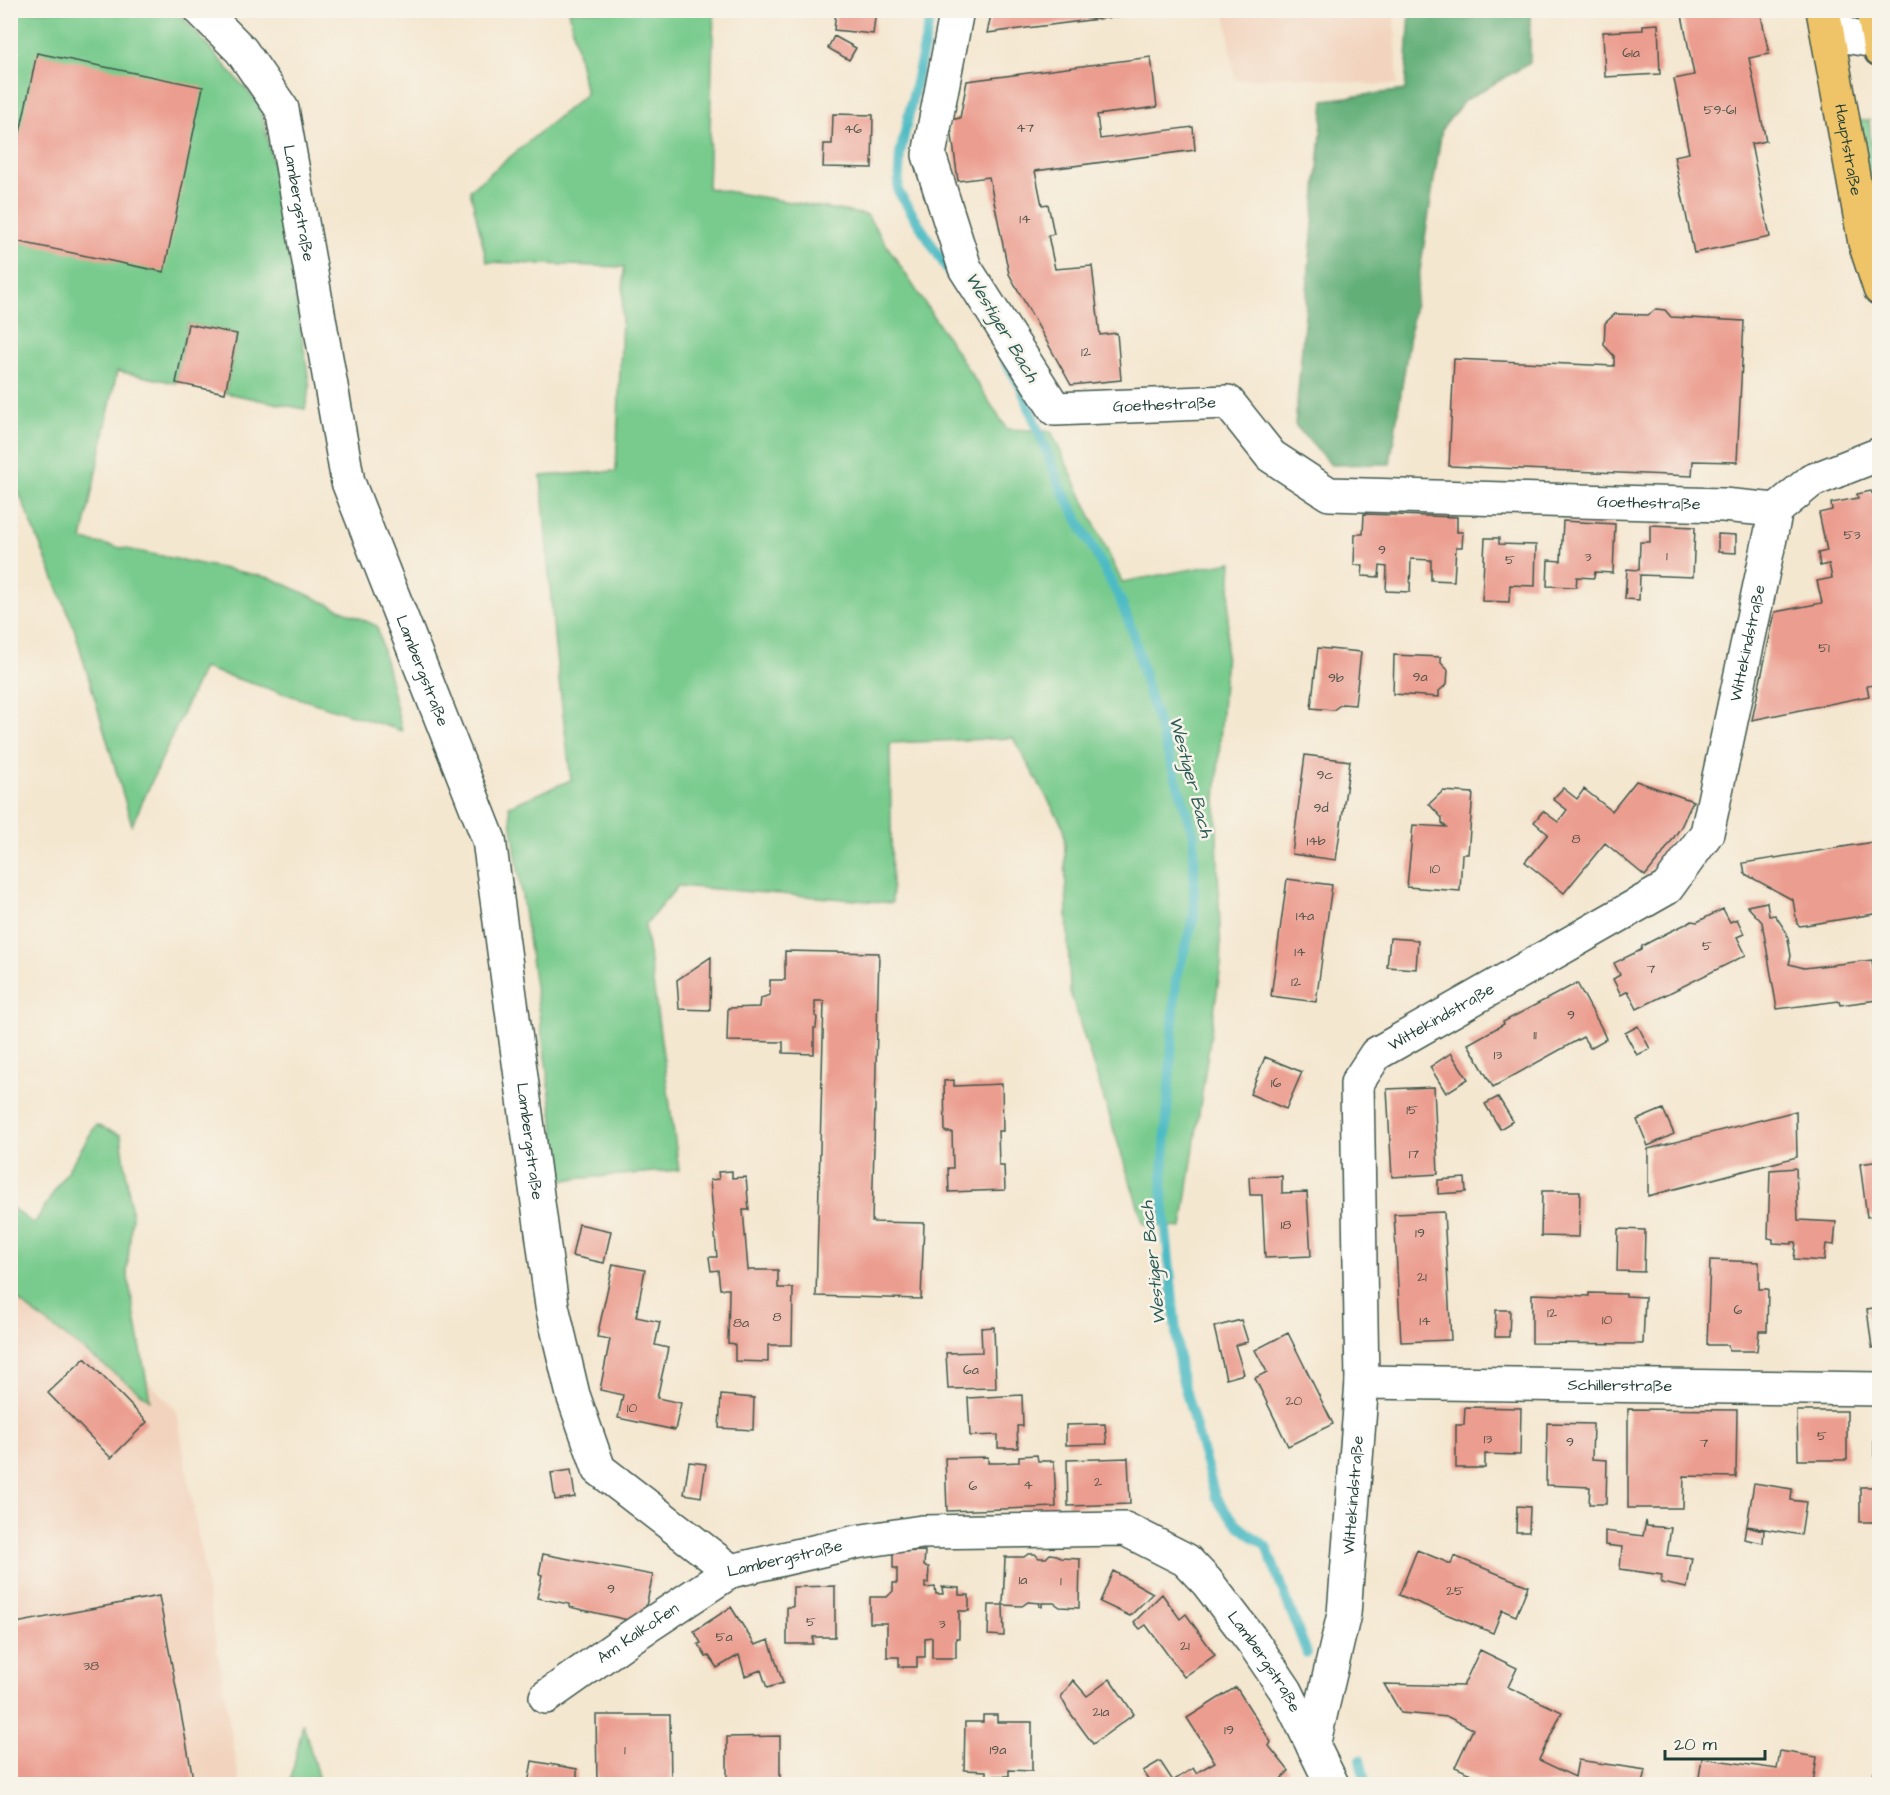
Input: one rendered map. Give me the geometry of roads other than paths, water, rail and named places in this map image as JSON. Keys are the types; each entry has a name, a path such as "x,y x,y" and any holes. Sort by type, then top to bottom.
{"main road":[{"name":"Hauptstraße","path":"1829,16 1864,243 1880,289"}],"street":[{"name":"Lambergstraße","path":"201,10 241,50 282,109 348,482 489,840 552,1306 573,1395 599,1469 731,1571 856,1542 922,1532 1125,1529 1186,1560 1207,1582 1253,1642 1286,1691 1332,1785"},
{"name":"Goethestraße","path":"957,10 929,155 965,268 1054,409 1228,402 1270,456 1329,494 1723,505 1776,510"},
{"path":"1829,16 1851,37 1877,36"},
{"path":"1776,510 1811,481 1880,454"},
{"name":"Wittekindstraße","path":"1313,1746 1344,1614 1362,1382 1357,1083 1376,1054 1667,888 1707,833 1776,510"},
{"name":"Schillerstraße","path":"1362,1382 1880,1389"},
{"name":"Am Kalkofen","path":"546,1697 731,1571"}],"waterway":[{"name":"Westiger Bach","path":"932,10 900,154 898,191 956,283"},
{"name":"Westiger Bach","path":"1004,359 1021,387 1060,486 1120,599 1133,633 1148,691 1194,835 1194,916 1176,980 1162,1190 1180,1371 1215,1496 1241,1528 1266,1546 1307,1653"},
{"name":"Westiger Bach","path":"1360,1760 1366,1784"}]}
